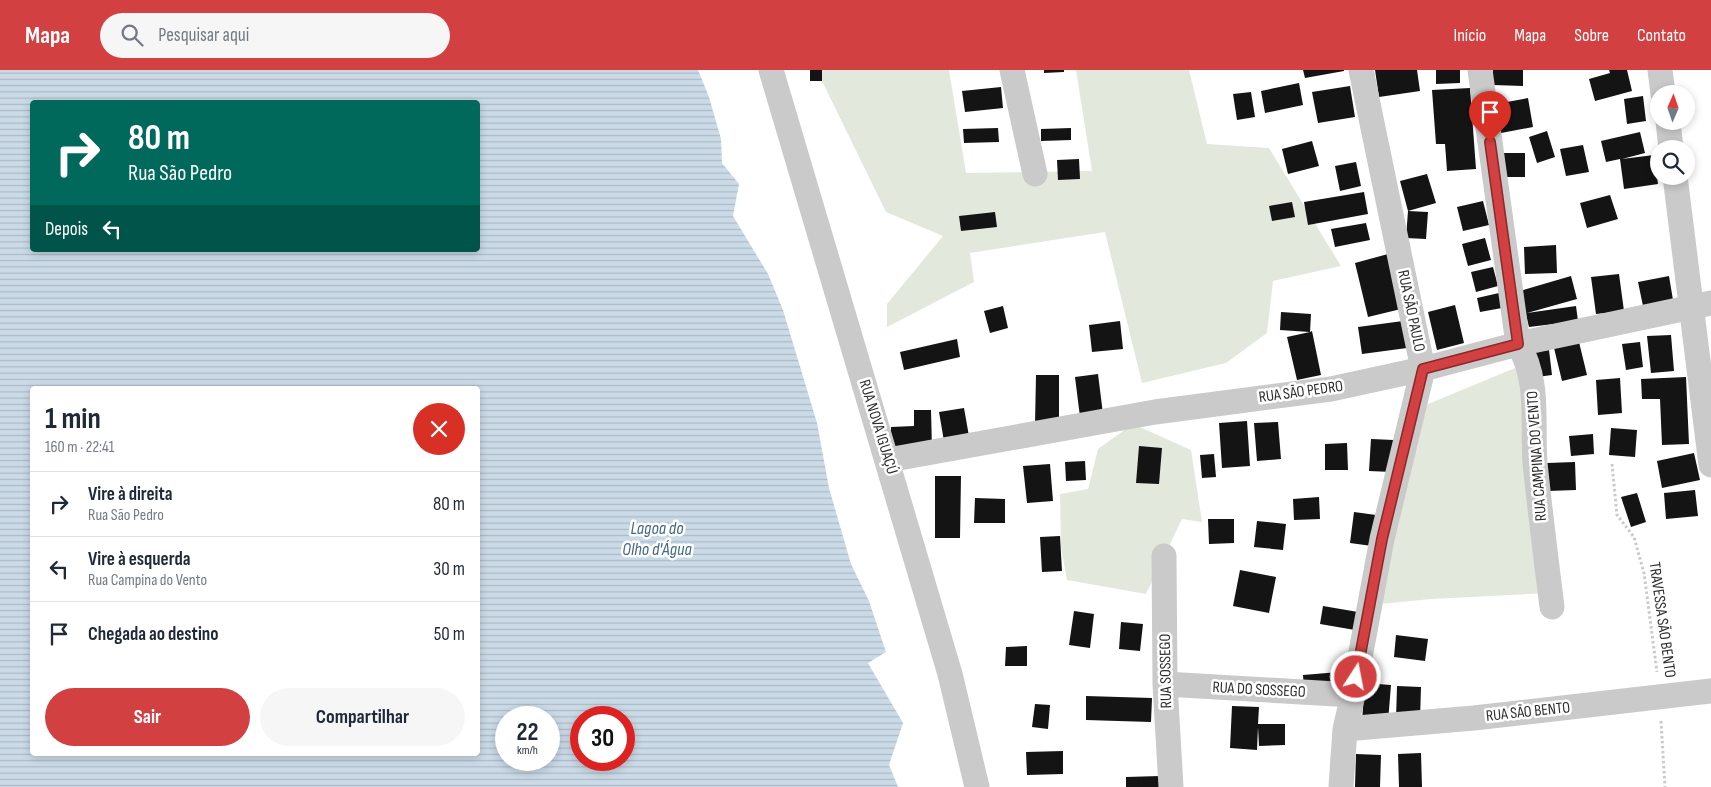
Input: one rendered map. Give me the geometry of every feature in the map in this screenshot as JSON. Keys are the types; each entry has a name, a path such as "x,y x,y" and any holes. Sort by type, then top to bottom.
{"street":[{"name":"RUA NOVA IGUAÇÚ","path":"770,70 888,460 950,674 977,787"},
{"path":"1012,70 1035,174"},
{"name":"RUA SÃO PAULO","path":"1341,787 1344,729 1353,695 1382,539 1423,369 1361,70"},
{"name":"RUA CAMPINA DO VENTO","path":"1480,70 1518,344 1525,354 1534,397 1535,460 1552,606"},
{"path":"1660,70 1662,85"},
{"path":"1677,185 1701,305 1711,465"},
{"name":"RUA SÃO PEDRO","path":"888,460 1155,412 1331,389 1423,369 1518,344 1701,305"},
{"name":"RUA SOSSEGO","path":"1164,556 1165,684 1171,787"},
{"name":"RUA DO SOSSEGO","path":"1165,684 1353,695"},
{"name":"RUA SÃO BENTO","path":"1344,729 1474,718 1711,691"}],"path":[{"name":"TRAVESSA SÃO BENTO","path":"1612,464 1617,515 1634,537 1644,573 1660,697 1664,787"}],"shaded area":[{"path":"821,70 949,70 966,173 1092,171 1076,70 1189,70 1207,144 1269,148 1341,266 1273,281 1267,333 1226,363 1142,383 1105,232 970,253 974,282 887,327 887,304 943,236 886,212 822,81"},
{"path":"1515,368 1526,389 1550,593 1431,599 1370,605 1421,407"},
{"path":"1133,424 1191,450 1202,522 1182,519 1146,594 1067,580 1061,547 1060,494 1088,489 1098,449"}],"water":[{"name":"Lagoa do Olho d'Água","path":"0,70 698,70 709,97 721,139 722,163 739,184 733,216 768,274 783,310 817,423 829,488 851,564 869,601 886,652 868,663 903,723 889,765 898,787 0,787"}],"building":[{"path":"810,70 822,70 822,81 810,81"},
{"path":"1044,70 1064,70 1064,72 1044,73"},
{"path":"1303,70 1344,70 1344,71 1305,78"},
{"path":"1375,70 1417,70 1420,91 1379,97"},
{"path":"1436,70 1460,70 1460,83 1436,84"},
{"path":"1493,70 1523,70 1523,86 1493,85"},
{"path":"1609,70 1627,70 1632,91 1595,101 1589,79 1610,73"},
{"path":"1299,83 1303,105 1265,113 1261,91"},
{"path":"1350,86 1355,117 1318,123 1312,92"},
{"path":"1001,87 1003,108 965,112 962,91"},
{"path":"1470,88 1476,169 1447,171 1445,144 1436,144 1432,90"},
{"path":"1251,92 1255,117 1237,120 1233,94"},
{"path":"1643,96 1646,121 1627,124 1624,99"},
{"path":"1528,98 1533,127 1501,133 1496,104"},
{"path":"998,128 999,142 964,143 963,129"},
{"path":"1071,128 1071,140 1041,141 1041,129"},
{"path":"1547,131 1555,157 1537,163 1529,137"},
{"path":"1640,132 1645,153 1622,159 1650,156 1651,185 1624,189 1620,159 1606,162 1601,141"},
{"path":"1312,141 1319,166 1288,174 1282,149"},
{"path":"1583,145 1589,172 1566,176 1560,149"},
{"path":"1499,153 1525,153 1525,177 1499,177"},
{"path":"1079,159 1080,179 1058,180 1057,160"},
{"path":"1356,162 1361,186 1340,191 1335,166"},
{"path":"1427,174 1436,203 1408,211 1400,181"},
{"path":"1364,192 1368,214 1308,225 1304,202"},
{"path":"1610,195 1618,219 1587,228 1580,203"},
{"path":"1483,201 1489,225 1463,231 1457,207"},
{"path":"1292,202 1295,217 1272,221 1269,206"},
{"path":"1408,211 1428,212 1426,239 1406,238"},
{"path":"995,212 997,227 961,231 959,216"},
{"path":"1366,223 1370,240 1335,247 1331,229"},
{"path":"1485,238 1491,260 1468,266 1462,244"},
{"path":"1556,245 1557,273 1525,274 1524,247"},
{"path":"1388,254 1401,309 1368,317 1355,263"},
{"path":"1493,267 1498,286 1476,292 1471,272"},
{"path":"1619,274 1624,311 1596,314 1591,277"},
{"path":"1571,276 1577,299 1527,313 1576,306 1578,321 1529,327 1520,291"},
{"path":"1669,276 1673,300 1643,306 1638,282"},
{"path":"1499,293 1502,308 1480,312 1477,298"},
{"path":"1455,305 1464,343 1437,350 1428,312"},
{"path":"1003,306 1008,328 990,333 984,311"},
{"path":"1281,312 1311,314 1310,332 1280,330"},
{"path":"1120,321 1123,349 1092,352 1089,325"},
{"path":"1403,321 1407,348 1362,354 1358,327"},
{"path":"1312,331 1321,375 1297,380 1287,337"},
{"path":"1671,335 1674,371 1651,373 1647,336"},
{"path":"957,339 960,357 904,370 900,352"},
{"path":"1579,342 1587,375 1562,381 1554,348"},
{"path":"1640,342 1643,367 1626,370 1622,344"},
{"path":"1549,350 1552,375 1537,377 1534,352"},
{"path":"1098,374 1103,414 1080,417 1075,377"},
{"path":"1036,375 1059,375 1059,424 1035,424"},
{"path":"1686,377 1689,444 1662,445 1660,399 1642,399 1641,379"},
{"path":"1620,378 1622,413 1598,415 1596,380"},
{"path":"964,408 970,442 945,447 939,412"},
{"path":"914,410 931,410 932,449 891,450 891,427 914,426"},
{"path":"1247,421 1250,466 1222,468 1219,423"},
{"path":"1278,422 1281,459 1257,461 1254,423"},
{"path":"1611,428 1637,430 1635,457 1609,455"},
{"path":"1593,434 1594,454 1571,456 1569,436"},
{"path":"1371,439 1394,440 1392,472 1369,471"},
{"path":"1347,443 1348,470 1325,470 1325,444"},
{"path":"1139,446 1162,448 1159,484 1136,483"},
{"path":"1694,453 1700,480 1662,488 1657,461"},
{"path":"1214,454 1216,477 1202,478 1200,455"},
{"path":"1085,461 1086,480 1066,481 1065,462"},
{"path":"1575,462 1576,490 1548,491 1547,463"},
{"path":"1050,464 1053,501 1027,503 1023,466"},
{"path":"935,476 961,476 960,538 935,538"},
{"path":"1695,490 1698,516 1666,519 1664,493"},
{"path":"1637,493 1646,522 1631,527 1621,497"},
{"path":"1319,497 1320,519 1294,520 1293,499"},
{"path":"975,498 1005,499 1005,523 974,523"},
{"path":"1354,512 1376,515 1372,546 1350,543"},
{"path":"1208,519 1234,519 1234,543 1209,544"},
{"path":"1257,521 1286,524 1283,550 1254,547"},
{"path":"1060,536 1062,571 1042,572 1040,537"},
{"path":"1240,570 1276,577 1269,613 1233,606"},
{"path":"1323,606 1358,612 1355,630 1320,624"},
{"path":"1074,611 1094,614 1090,648 1069,645"},
{"path":"1121,622 1143,624 1140,651 1119,649"},
{"path":"1396,635 1428,639 1425,661 1394,657"},
{"path":"1027,646 1027,666 1005,666 1006,647"},
{"path":"1339,672 1341,687 1304,690 1303,675"},
{"path":"1365,683 1391,685 1388,722 1362,720"},
{"path":"1397,686 1421,687 1420,720 1396,719"},
{"path":"1086,696 1152,698 1151,722 1086,720"},
{"path":"1035,704 1050,705 1048,729 1032,727"},
{"path":"1232,706 1259,707 1258,724 1285,724 1285,745 1259,746 1258,727 1257,750 1230,748"},
{"path":"1063,751 1063,774 1027,775 1026,752"},
{"path":"1421,753 1422,787 1399,787 1398,754"},
{"path":"1356,754 1381,755 1380,787 1355,787"},
{"path":"1160,776 1160,787 1126,787 1126,777"}],"route":[{"path":"1356,677 1382,539 1423,369 1518,344 1490,142"}]}
